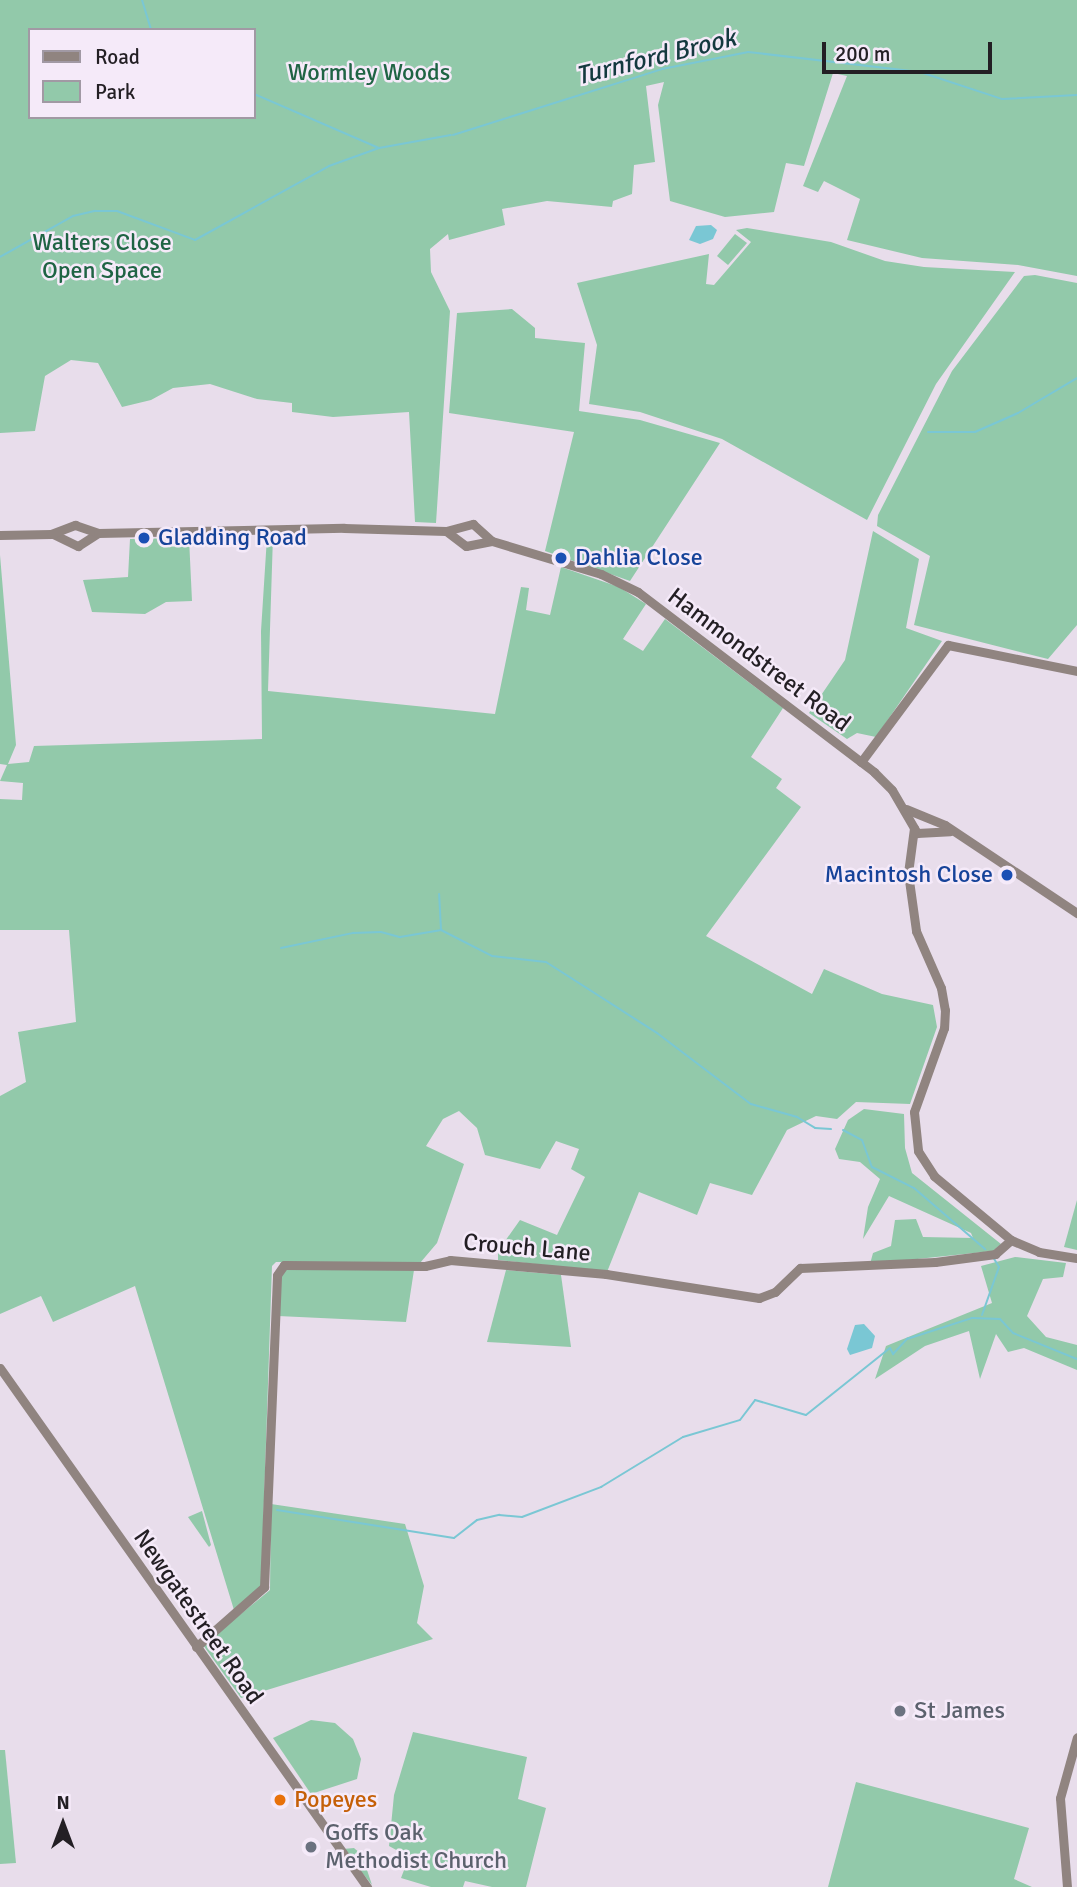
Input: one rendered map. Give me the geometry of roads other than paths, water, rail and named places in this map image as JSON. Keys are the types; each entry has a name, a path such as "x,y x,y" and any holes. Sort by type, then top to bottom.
{"street":[{"name":"Hammondstreet Road","path":"0,535 66,535 78,546 85,535 99,533 446,531 473,524 492,541 601,574 638,592 861,762 906,809 913,827"},
{"name":"Hammondstreet Road","path":"66,535 75,525 85,535"},
{"path":"459,537 462,527"},
{"name":"Hammondstreet Road","path":"446,531 459,537 466,546 492,541"},
{"path":"477,544 481,532"},
{"path":"861,762 948,645 1077,671"},
{"name":"Hammondstreet Road","path":"906,809 950,831 1077,912"},
{"path":"924,816 913,827 908,873 916,931 941,988 945,1010 944,1028 916,1102 916,1146 934,1176 1011,1240 1039,1252 1077,1258"},
{"path":"924,816 928,832"},
{"path":"913,827 928,832 950,831"},
{"path":"912,850 928,832"},
{"name":"Crouch Lane","path":"196,1647 264,1587 276,1275 284,1265 425,1266 450,1260 601,1274 759,1298 775,1292 800,1269 935,1262 995,1254 1011,1240"},
{"name":"Newgatestreet Road","path":"0,1368 367,1887"},
{"path":"1067,1887 1060,1798 1077,1737"}],"water":[{"path":"711,225 717,230 713,239 700,244 689,240 696,226"},
{"path":"864,1324 875,1336 872,1348 850,1355 847,1349 855,1325"}],"waterway":[{"name":"Turnford Brook","path":"142,0 150,28"},
{"name":"Turnford Brook","path":"453,135 662,69 748,52 920,72 1002,99 1077,95"},
{"name":"Turnford Brook","path":"256,95 379,148 451,135"},
{"path":"0,257 73,216 95,211 117,211 195,240 329,166 379,148"},
{"path":"928,432 975,432 1018,413 1077,378"},
{"path":"281,948 353,933 381,932 400,937 441,930 439,894"},
{"path":"441,930 492,956 546,962 657,1033 751,1104 797,1117 815,1128 831,1129"},
{"path":"843,1130 862,1140 872,1167 914,1188 985,1249"},
{"path":"982,1315 999,1267 993,1257"},
{"path":"277,1510 454,1538 477,1520 499,1515 522,1517 601,1487 683,1437 740,1420 755,1400 806,1415 890,1348 893,1354 907,1339 972,1318 1000,1319 1013,1333 1077,1359"}],"place":[{"name":"Gladding Road","path":"144,538"},
{"name":"Dahlia Close","path":"561,558"},
{"name":"Macintosh Close","path":"1007,875"},
{"name":"St James","path":"900,1711"},
{"name":"Popeyes","path":"280,1800"},
{"name":"Goffs Oak Methodist Church","path":"311,1847"}],"park label":[{"name":"Wormley Woods","path":"369,73"},
{"name":"Walters Close Open Space","path":"102,257"}]}
